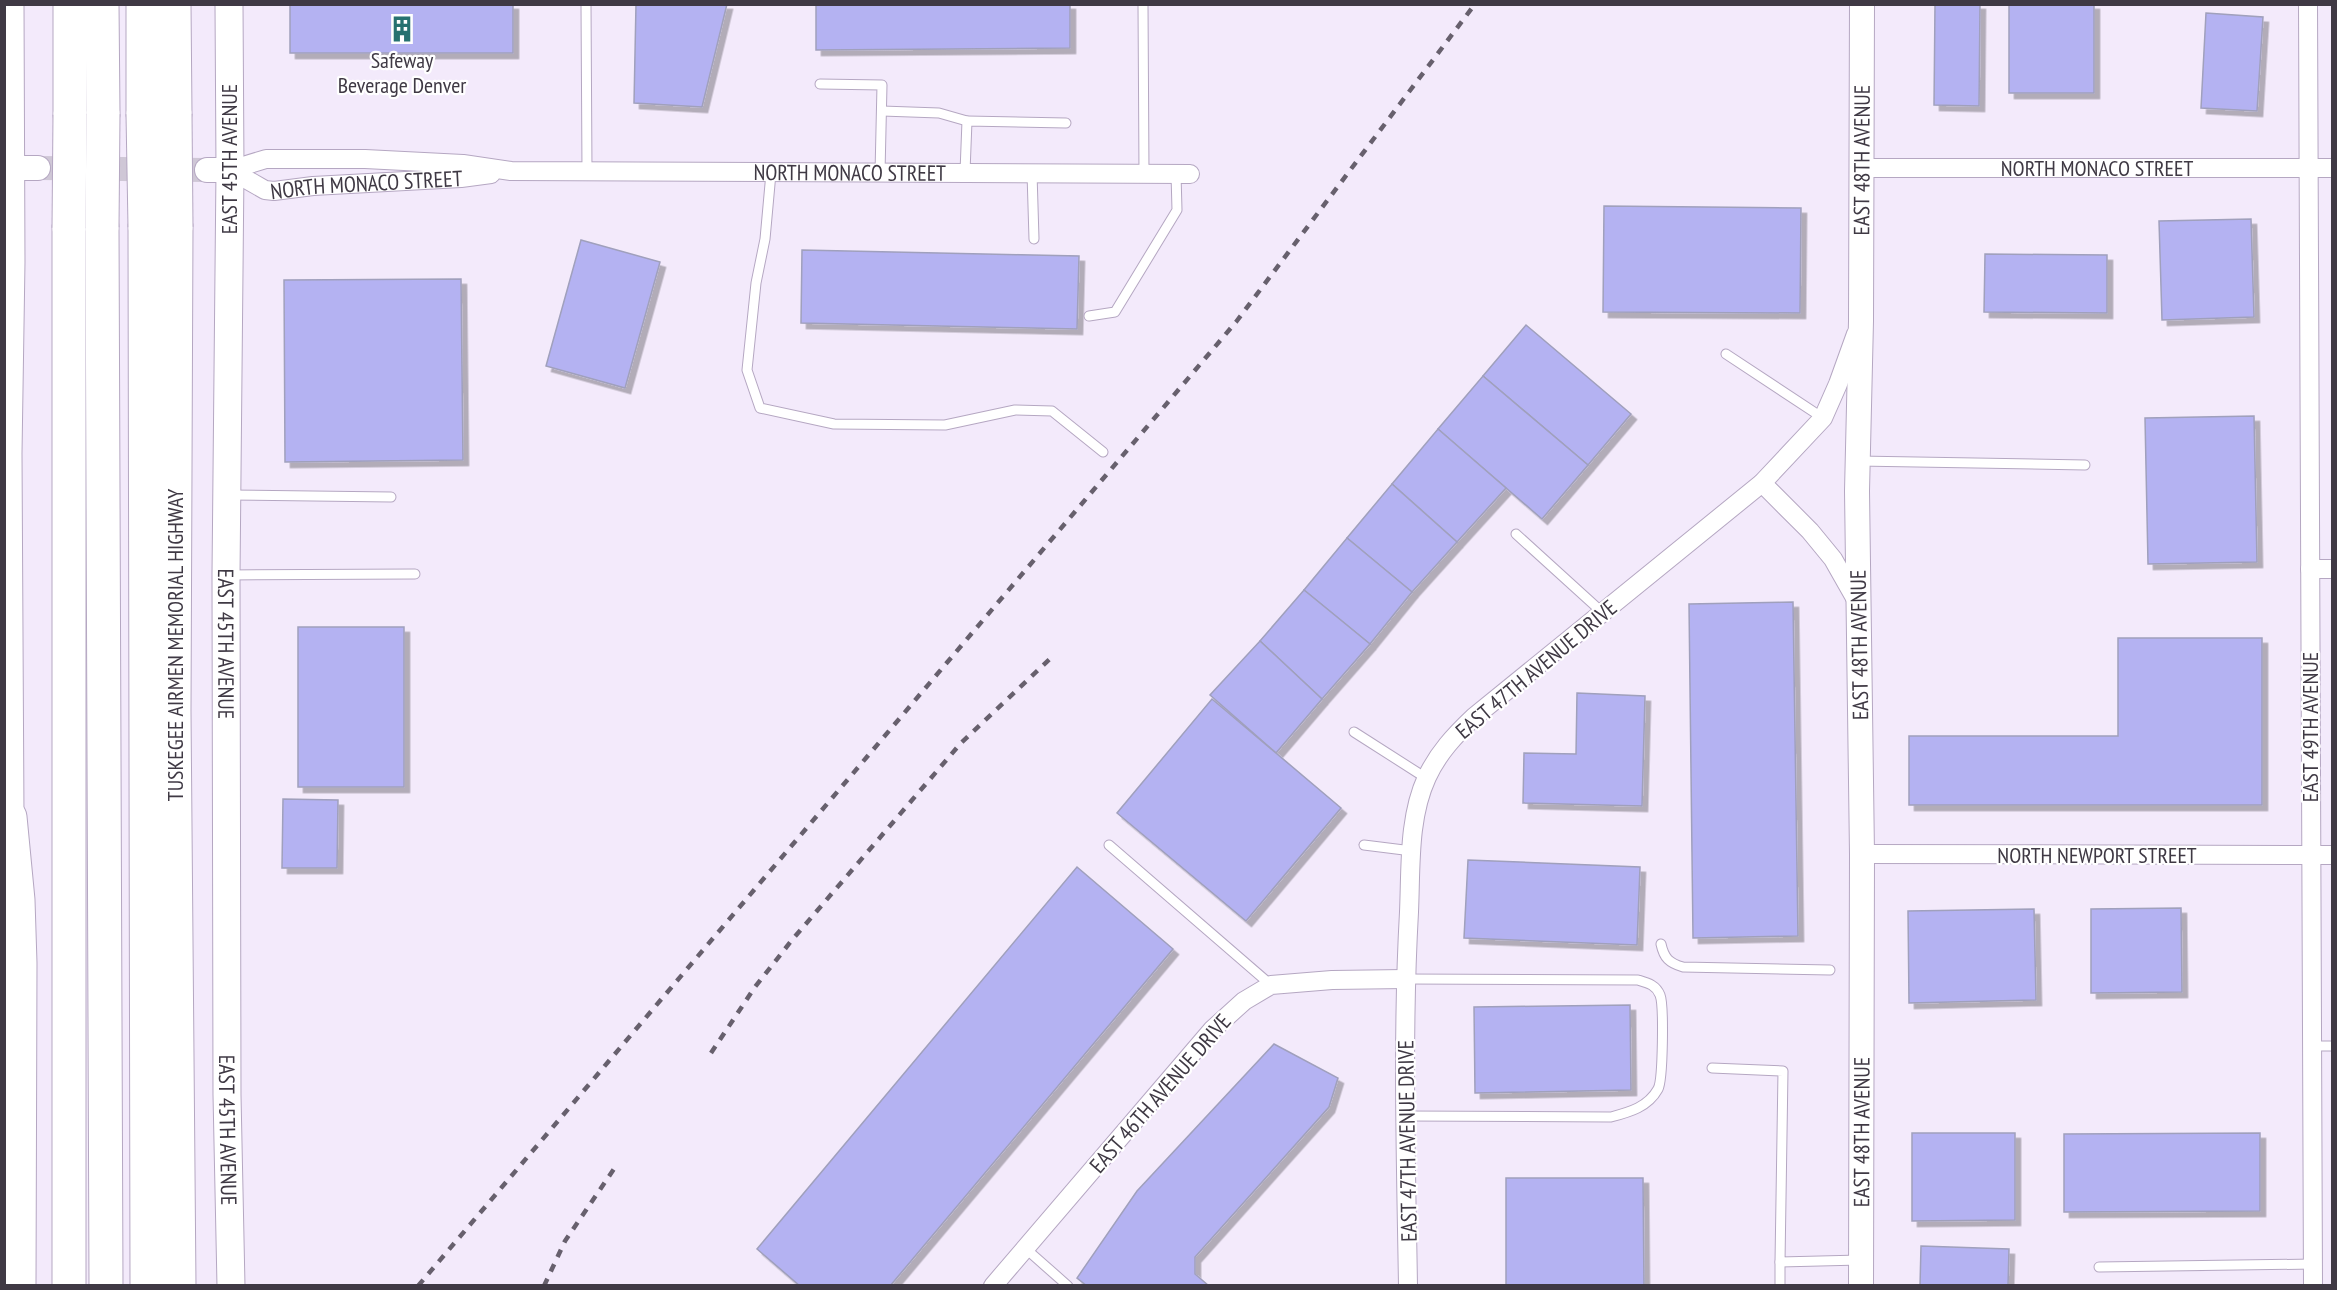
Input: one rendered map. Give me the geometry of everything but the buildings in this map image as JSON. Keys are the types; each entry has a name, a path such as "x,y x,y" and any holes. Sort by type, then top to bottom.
{"highway":[{"path":"69,1286 70,4"},
{"path":"102,4 106,1286"},
{"path":"143,4 159,114"},
{"name":"TUSKEGEE AIRMEN MEMORIAL HIGHWAY","path":"174,4 159,114 174,711 179,1286"},
{"path":"147,1286 161,227"},
{"path":"10,817 18,900 20,963 19,1286"},
{"path":"47,1286 70,1049"}],"main road":[{"path":"10,4 7,168 11,262 7,654 10,817"},
{"name":"EAST 45TH AVENUE","path":"229,4 218,170 226,495 227,1095 231,1286"}],"street":[{"name":"EAST 48TH AVENUE","path":"1860,1286 1862,854 1858,461 1862,4"},
{"name":"EAST 49TH AVENUE","path":"2308,4 2313,1286"},
{"name":"NORTH MONACO STREET","path":"218,170 266,159 365,159 463,164 511,171 1183,174"},
{"path":"7,168 38,168"},
{"name":"NORTH MONACO STREET","path":"1862,168 2332,168"},
{"name":"NORTH MONACO STREET","path":"218,170 265,190 274,191 313,186 461,178 511,171"},
{"name":"EAST 47TH AVENUE DRIVE","path":"1408,1286 1405,979 1413,828 1426,778 1450,740 1474,717 1762,483 1823,418 1861,321"},
{"path":"1762,483 1810,531 1833,559 1859,603"},
{"path":"2310,569 2332,569"},
{"path":"4,873 10,817"},
{"name":"NORTH NEWPORT STREET","path":"1862,854 2332,855"},
{"name":"EAST 46TH AVENUE DRIVE","path":"993,1286 1212,1030 1245,1001 1270,985 1332,980 1405,979"}],"lane":[{"path":"586,4 586,172"},
{"path":"1143,4 1144,174"},
{"path":"820,84 882,85 880,173"},
{"path":"882,111 939,112 967,121 1066,123"},
{"path":"965,172 967,121"},
{"path":"771,173 765,238 756,283 747,370 760,408 834,424 945,424 1015,410 1052,411 1103,452"},
{"path":"1032,173 1034,239"},
{"path":"1089,316 1115,312 1176,210 1183,174"},
{"path":"1726,354 1823,418"},
{"path":"1858,461 2085,465"},
{"path":"226,495 391,497"},
{"path":"1516,534 1603,613"},
{"path":"226,575 415,574"},
{"path":"1354,732 1426,778"},
{"path":"1109,845 1270,985"},
{"path":"1364,845 1412,851"},
{"path":"1661,944 1663,955 1671,964 1683,967 1830,970"},
{"path":"1405,979 1638,980 1653,984 1660,994 1663,1007 1659,1087 1650,1100 1635,1110 1611,1117 1406,1116"},
{"path":"2312,1046 2332,1046"},
{"path":"1712,1068 1783,1071 1780,1286"},
{"path":"1025,1248 1068,1286"},
{"path":"1780,1262 1860,1260"},
{"path":"2099,1267 2313,1264"}],"tunnel":[{"path":"38,168 207,170"}],"railway":[{"path":"418,1286 1236,322 1475,4"},
{"path":"711,1053 755,987 792,940 961,743 1054,655"},
{"path":"544,1286 565,1241 616,1166"}],"place":[{"name":"Safeway Beverage Denver","path":"402,29"}]}
